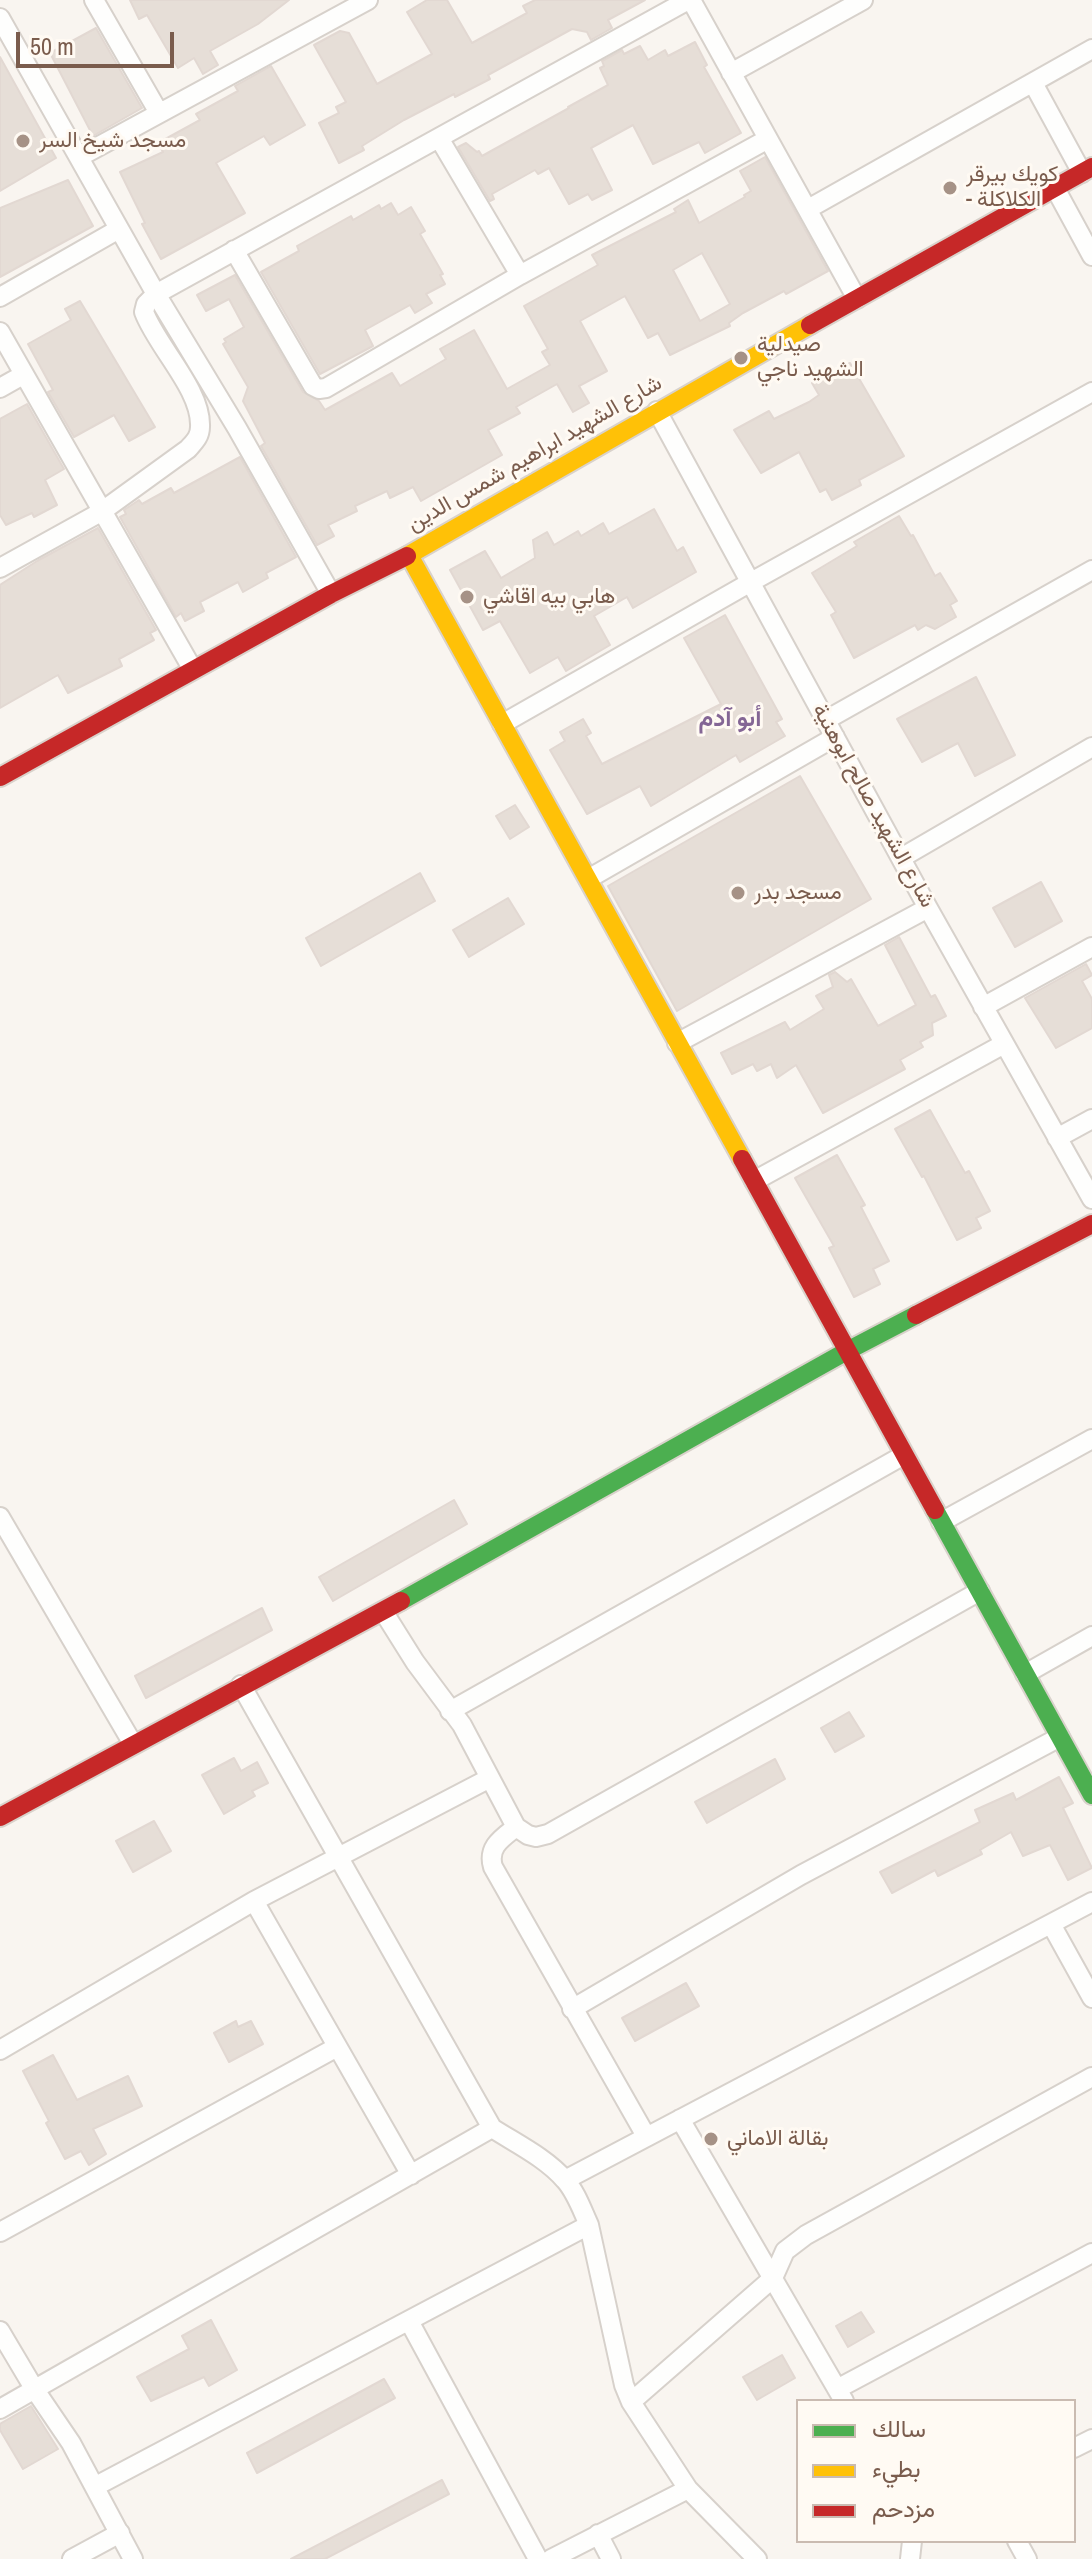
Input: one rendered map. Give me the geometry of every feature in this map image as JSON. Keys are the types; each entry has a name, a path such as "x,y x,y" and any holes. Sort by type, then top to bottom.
{"street":[{"path":"94,0 159,113"},
{"path":"79,157 368,0"},
{"path":"0,568 101,512 188,449 198,437 200,426 194,400 144,312 146,304 156,294 689,0 857,299"},
{"path":"731,73 863,0"},
{"path":"0,18 331,594"},
{"path":"808,209 1092,49"},
{"path":"1033,83 1087,170"},
{"path":"439,138 520,275"},
{"path":"234,250 313,386 326,388 520,275 768,139"},
{"name":"شارع الشهيد ابراهيم شمس الدين","path":"0,777 331,594 409,555 657,411 1087,170"},
{"path":"1055,188 1092,256"},
{"path":"0,297 119,229"},
{"path":"0,332 193,670"},
{"path":"0,388 23,375"},
{"path":"502,724 1092,392"},
{"name":"شارع الشهيد صالح ابوهنية","path":"657,411 928,908 1092,1199"},
{"path":"409,555 1092,1795"},
{"path":"588,879 1092,570"},
{"path":"901,858 1092,747"},
{"path":"677,1043 928,908"},
{"path":"983,1007 1092,947"},
{"path":"754,1181 1004,1044"},
{"path":"1057,1138 1092,1119"},
{"path":"0,1817 383,1611 847,1351 1092,1224"},
{"path":"941,1522 1092,1439"},
{"path":"450,1711 904,1455"},
{"path":"0,1517 133,1744"},
{"path":"383,1611 462,1725 516,1827 536,1837 548,1834 980,1591"},
{"path":"1025,1674 1092,1636"},
{"path":"241,1685 492,2128 536,2156 565,2180 589,2225 624,2385 631,2402 688,2489 757,2559"},
{"path":"572,2009 801,1875 1060,1737"},
{"path":"0,2050 254,1901 490,1778"},
{"path":"516,1827 497,1842 490,1859 646,2136"},
{"path":"254,1901 411,2175"},
{"path":"565,2180 1092,1902"},
{"path":"1051,1924 1092,1998"},
{"path":"0,2232 337,2047"},
{"path":"631,2402 773,2278 785,2251 806,2235 1092,2077"},
{"path":"680,2119 840,2395 1092,2253"},
{"path":"0,2409 492,2128"},
{"path":"96,2486 589,2225"},
{"path":"409,2321 538,2559"},
{"path":"0,2331 71,2443 133,2559"},
{"path":"551,2559 688,2489"},
{"path":"72,2559 120,2533"},
{"path":"598,2534 611,2559"}],"building":[{"path":"130,0 289,0 258,24 210,51 218,65 203,74 194,58 178,68 147,15 139,19"},
{"path":"427,0 447,0 472,43 527,13 523,6 535,0 645,0 608,20 612,28 591,40 587,32 572,29 488,75 490,79 404,120 362,146 364,150 339,163 319,123 339,113 336,107 346,102 314,45 340,31 349,33 377,84 432,54 407,12"},
{"path":"96,28 142,108 93,136 50,53"},
{"path":"695,42 707,65 704,67 741,133 705,153 699,142 653,164 633,125 591,148 612,190 592,200 588,194 569,204 549,168 538,174 535,170 492,194 494,199 490,201 458,147 466,143 482,156 608,85 600,68 604,66 602,61 622,50 624,54 640,46 648,60 665,50 668,56"},
{"path":"0,57 56,158 0,191"},
{"path":"271,66 305,125 270,145 264,136 216,163 245,213 161,259 120,172 163,152 158,143 200,120 196,114 238,91 235,86"},
{"path":"765,157 828,271 786,294 784,291 743,313 729,323 730,326 670,355 658,333 648,338 625,296 580,321 607,371 579,386 589,403 573,412 557,384 516,407 520,413 488,430 502,455 421,501 413,487 390,498 387,491 355,506 357,511 328,525 334,536 317,545 261,446 265,443 243,401 248,387 223,344 226,342 224,339 244,327 229,299 206,311 197,295 235,275 303,392 319,401 325,410 392,373 400,386 446,359 440,349 474,330 507,389 550,365 542,352 548,349 524,306 598,265 592,255 676,212 674,209 688,200 699,223 745,197 751,191 740,171","holes":["702,253 730,304 700,321 673,270"]},
{"path":"68,180 93,226 0,277 0,208"},
{"path":"391,203 398,215 411,207 425,231 420,234 443,274 440,275 445,284 426,294 432,303 415,313 410,305 365,330 373,346 320,374 261,272 299,251 297,246 351,216 353,220 379,205 381,209"},
{"path":"80,301 155,427 129,441 114,415 74,437 48,392 53,390 28,344 71,320 65,309"},
{"path":"850,363 904,456 859,480 861,485 832,500 826,489 820,492 799,452 761,473 734,430 769,411 774,419 809,402 819,395 812,383"},
{"path":"27,404 64,469 45,480 57,505 34,517 32,513 6,525 0,515 0,419"},
{"path":"240,457 296,557 266,573 268,578 243,592 238,582 200,602 204,611 185,621 181,613 176,617 120,517 126,514 124,510 139,500 142,504 171,488 174,493"},
{"path":"654,509 677,551 683,547 696,572 633,608 627,597 594,616 610,645 566,671 558,657 530,673 500,621 483,630 450,570 485,551 501,578 535,558 533,540 547,532 554,545 578,531 581,536 603,523 609,534"},
{"path":"899,516 935,576 940,573 957,601 950,605 956,617 935,629 926,625 918,630 915,625 854,658 831,615 836,612 812,573 857,546 854,542"},
{"path":"98,528 156,630 150,633 154,640 119,659 122,666 68,693 58,675 0,708 0,585"},
{"path":"725,615 782,719 776,722 785,736 740,762 736,755 651,806 640,786 587,814 550,750 565,741 560,732 583,719 591,733 586,736 602,764 721,704 684,638"},
{"path":"976,677 1015,755 975,776 958,743 922,762 897,719"},
{"name":"مسجد بدر","path":"800,776 871,899 677,1011 608,886"},
{"path":"515,805 529,827 510,839 496,816"},
{"path":"420,873 435,901 321,966 306,938"},
{"path":"1041,882 1062,921 1015,947 993,908"},
{"path":"508,898 524,924 469,957 453,930"},
{"path":"899,937 931,997 935,995 946,1016 932,1023 933,1035 920,1042 923,1047 900,1060 905,1069 823,1113 796,1065 777,1078 771,1064 757,1071 753,1064 732,1074 721,1053 785,1022 790,1030 824,1009 816,996 833,987 829,975 835,972 847,982 851,979 878,1026 916,1005 885,945"},
{"path":"1086,964 1092,975 1082,981 1092,999 1092,1028 1056,1048 1025,998"},
{"path":"930,1110 990,1211 976,1218 981,1228 957,1240 895,1129"},
{"path":"837,1155 865,1205 861,1207 889,1261 873,1269 880,1284 854,1297 829,1248 834,1246 795,1178"},
{"path":"454,1500 467,1524 333,1601 319,1577"},
{"path":"262,1608 272,1630 146,1698 135,1676"},
{"path":"849,1712 864,1736 835,1752 821,1728"},
{"path":"234,1758 241,1771 257,1762 268,1783 252,1791 255,1796 224,1814 202,1775"},
{"path":"775,1759 785,1779 707,1823 695,1802"},
{"path":"1059,1777 1073,1803 1063,1808 1092,1868 1068,1880 1050,1845 1023,1856 1011,1832 980,1850 982,1854 938,1876 935,1870 892,1893 880,1872 980,1822 975,1810 1013,1793 1016,1800"},
{"path":"154,1821 171,1851 133,1872 116,1841"},
{"path":"686,1983 699,2006 635,2041 622,2018"},
{"path":"236,2021 238,2027 251,2021 263,2044 229,2062 214,2033"},
{"path":"53,2055 77,2100 128,2076 142,2106 93,2129 106,2154 89,2165 81,2151 65,2159 23,2071"},
{"path":"861,2312 874,2332 848,2347 836,2326"},
{"path":"211,2320 237,2370 209,2386 204,2377 151,2401 137,2377 189,2349 182,2336"},
{"path":"782,2355 795,2378 757,2400 743,2377"},
{"path":"384,2379 395,2398 257,2473 247,2453"},
{"path":"31,2406 58,2449 23,2469 0,2430 0,2424"},
{"path":"442,2480 449,2494 325,2559 291,2559"}],"traffic: fast":[{"path":"401,1601 916,1315"},
{"path":"935,1510 1092,1795"}],"traffic: slow":[{"path":"407,556 810,325"},
{"path":"409,555 742,1159"}],"traffic: jam":[{"path":"810,325 1092,167"},
{"path":"0,777 331,594 407,556"},
{"path":"742,1159 935,1510"},
{"path":"916,1315 1092,1224"},
{"path":"0,1817 401,1601"}],"place":[{"name":"مسجد شيخ السر","path":"23,141"},
{"name":"كويك بيرقر - الكلاكلة","path":"950,188"},
{"name":"صيدلية الشهيد ناجي","path":"741,358"},
{"name":"هابي بيه اقاشي","path":"467,597"},
{"name":"مسجد بدر","path":"738,893"},
{"name":"بقالة الاماني","path":"711,2139"}],"district":[{"name":"أبو آدم","path":"730,720"}]}
